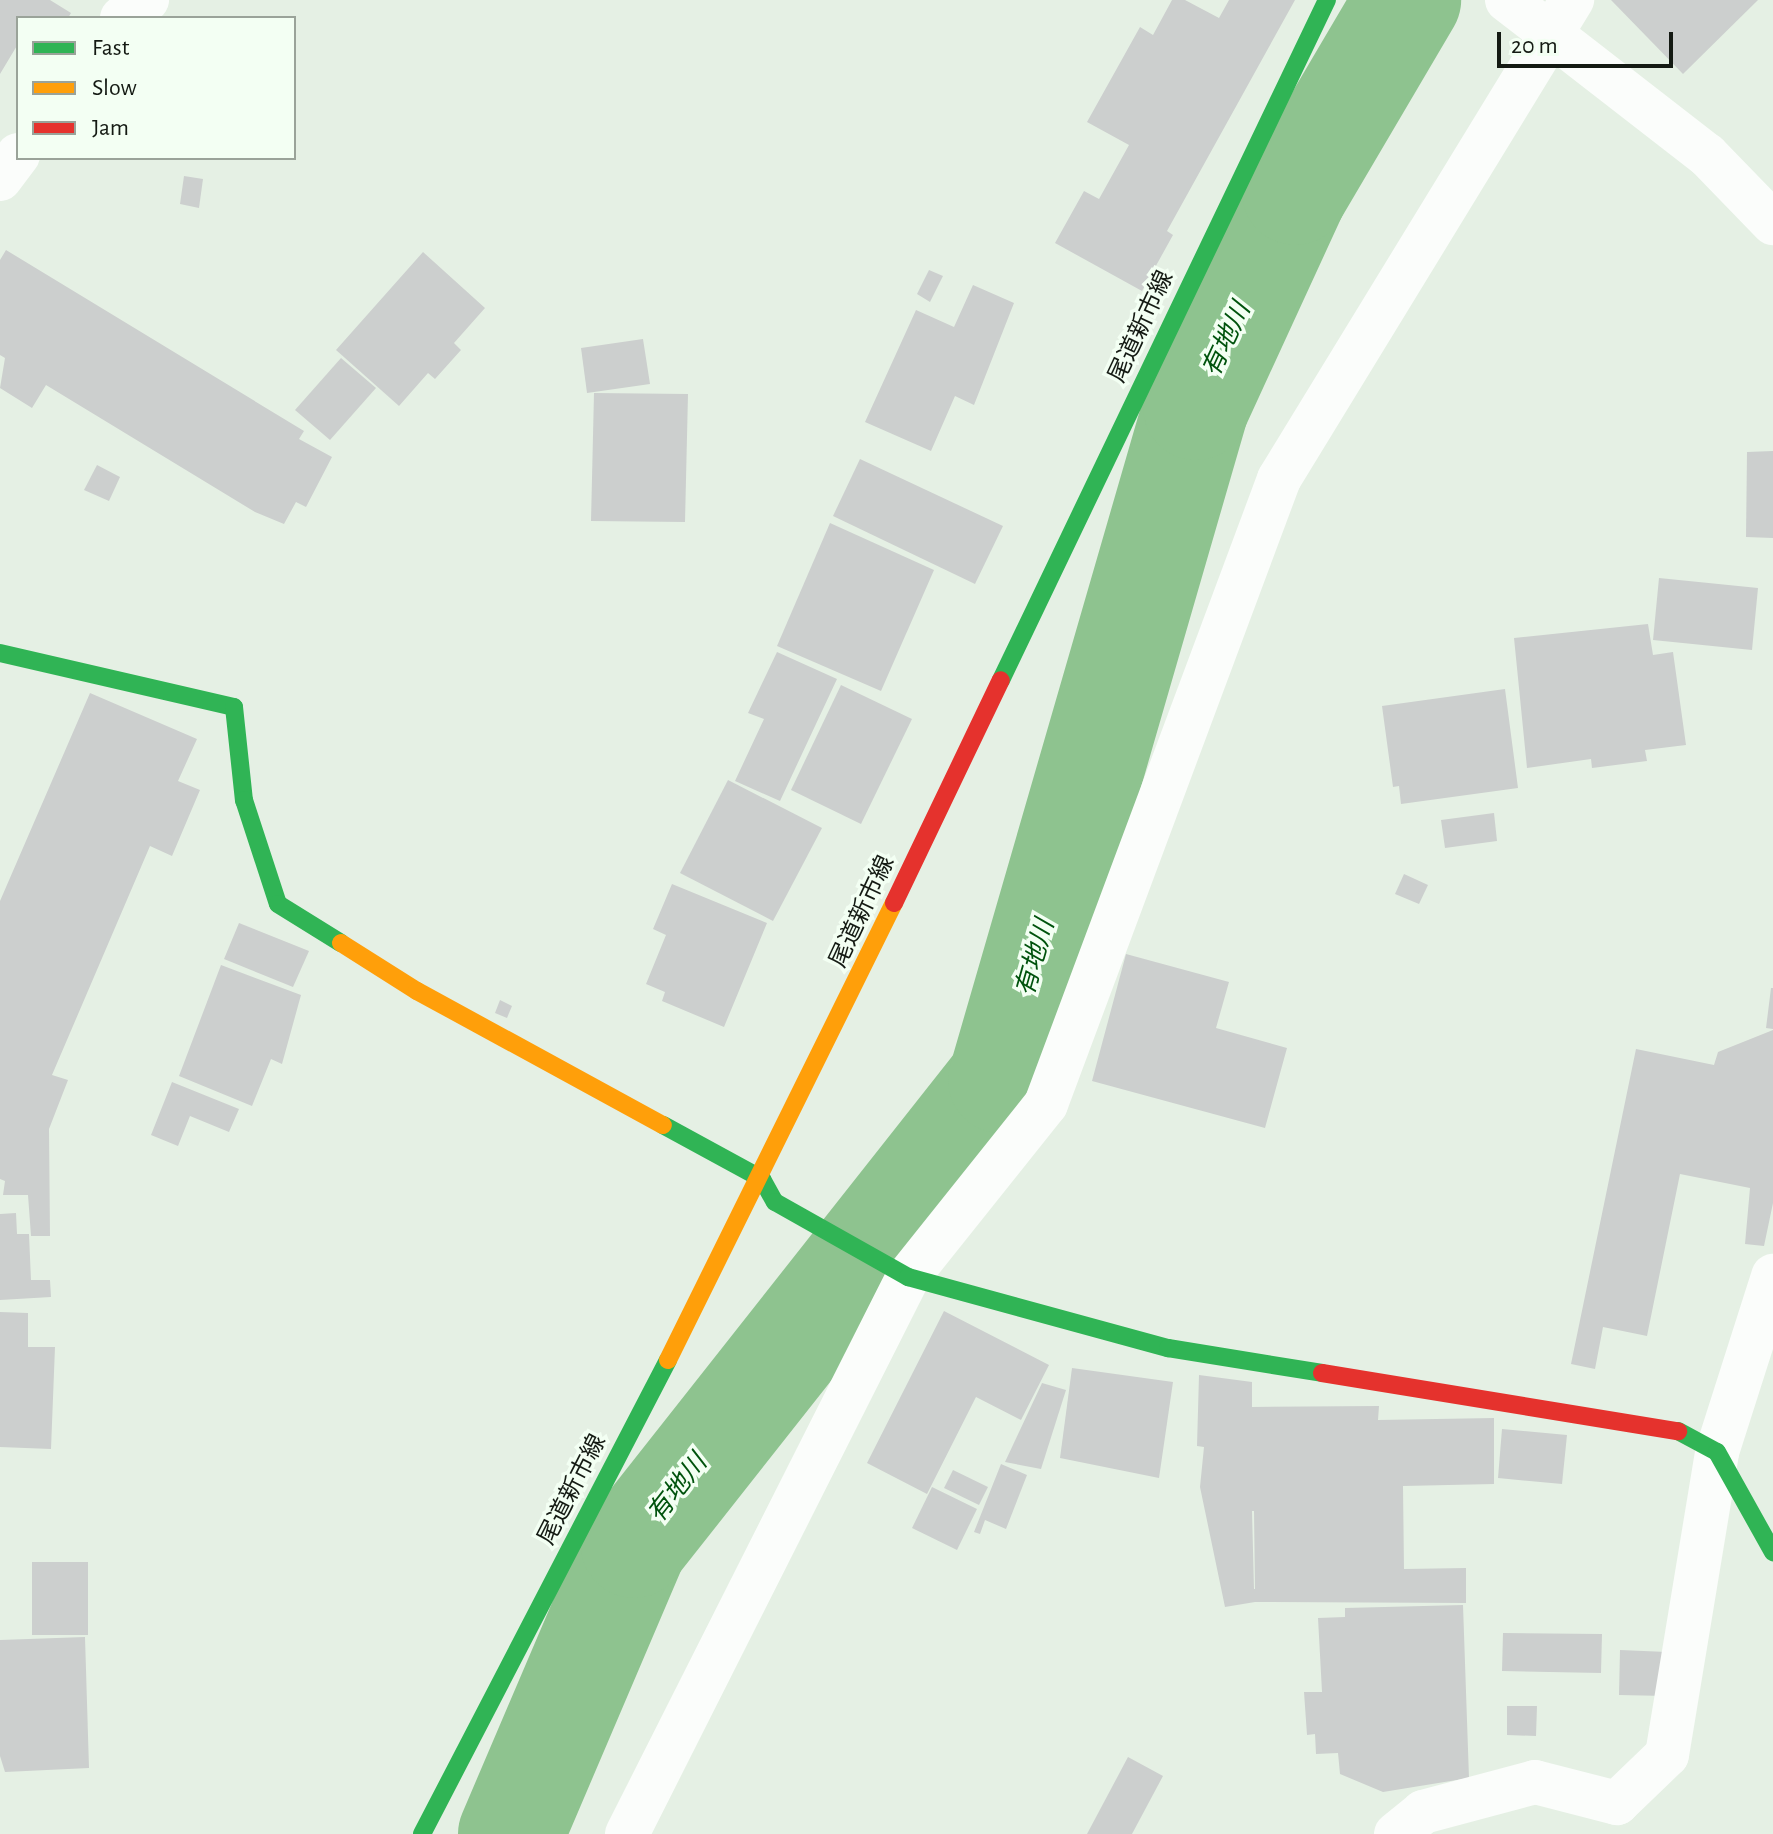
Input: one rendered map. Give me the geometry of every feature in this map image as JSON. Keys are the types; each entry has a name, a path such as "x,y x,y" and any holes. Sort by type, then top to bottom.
{"street":[{"path":"125,16 147,0"},
{"name":"尾道新市線","path":"422,1834 762,1179 1327,0"},
{"path":"627,1834 908,1277 1046,1104 1279,479 1540,12 1707,155 1773,223"},
{"path":"0,179 16,158"},
{"path":"0,653 234,707 244,800 278,904 417,991 762,1179 775,1202 908,1277 1168,1348 1690,1433 1717,1452 1773,1552"},
{"path":"1396,1834 1423,1812 1535,1782 1617,1803 1667,1755 1717,1452 1773,1276"}],"building":[{"path":"0,0 50,0 71,13 69,16 16,16 16,47 0,74"},
{"path":"1172,0 1185,0 1219,18 1229,0 1295,0 1167,231 1173,235 1142,291 1055,243 1084,191 1099,199 1129,145 1087,122 1140,27 1153,35"},
{"path":"1611,0 1758,0 1683,74"},
{"path":"184,176 203,179 199,208 180,204"},
{"path":"6,250 304,431 299,439 332,457 306,507 296,502 284,524 255,512 46,385 32,408 0,388 5,358 0,355 0,260"},
{"path":"423,252 485,308 454,343 461,350 435,379 428,373 399,406 336,350"},
{"path":"929,270 943,276 930,302 917,294"},
{"path":"973,285 1014,303 974,405 955,396 931,451 865,422 916,310 954,327"},
{"path":"643,339 650,384 587,393 581,348"},
{"path":"341,358 376,388 330,440 295,410"},
{"path":"594,393 688,394 685,522 591,521"},
{"path":"1773,451 1773,538 1746,537 1747,452"},
{"path":"860,459 1003,526 975,584 833,516"},
{"path":"97,465 120,477 109,501 84,490"},
{"path":"830,523 934,570 881,691 777,646"},
{"path":"1659,578 1758,588 1752,650 1653,640"},
{"path":"1648,624 1653,655 1673,652 1686,745 1645,750 1647,761 1592,768 1591,759 1527,768 1514,638"},
{"path":"777,652 837,679 780,801 735,781 764,719 748,713"},
{"path":"841,685 912,719 861,824 791,790"},
{"path":"1505,689 1518,788 1401,804 1399,786 1393,787 1382,706"},
{"path":"90,693 197,739 178,781 200,790 172,856 150,846 52,1075 68,1080 49,1129 50,1236 31,1236 28,1195 3,1195 5,1181 0,1179 0,901"},
{"path":"728,780 822,828 773,921 680,873"},
{"path":"1494,813 1497,841 1445,848 1441,820"},
{"path":"1404,874 1428,885 1419,904 1395,894"},
{"path":"672,884 767,923 724,1027 662,1001 665,992 646,984 666,935 653,929"},
{"path":"239,923 309,951 293,987 224,959"},
{"path":"1126,954 1229,982 1216,1028 1287,1048 1265,1128 1092,1081"},
{"path":"221,965 301,995 282,1064 271,1059 252,1106 179,1076"},
{"path":"1773,988 1773,1029 1766,1028"},
{"path":"500,1000 512,1006 507,1018 495,1013"},
{"path":"1773,1030 1773,1203 1764,1246 1745,1244 1750,1188 1680,1174 1647,1336 1603,1327 1595,1369 1571,1364 1636,1049 1714,1065 1718,1052"},
{"path":"172,1082 239,1109 229,1132 190,1116 178,1146 151,1135"},
{"path":"16,1213 17,1234 29,1234 31,1280 50,1280 51,1297 0,1300 0,1214"},
{"path":"944,1311 1049,1365 1021,1420 976,1397 927,1494 867,1463"},
{"path":"0,1312 28,1313 28,1347 55,1347 51,1449 0,1447"},
{"path":"1072,1368 1173,1382 1159,1478 1060,1458"},
{"path":"1199,1375 1252,1382 1252,1407 1379,1406 1378,1420 1494,1418 1494,1484 1403,1486 1404,1569 1466,1568 1466,1603 1255,1602 1225,1607 1200,1487 1204,1447 1197,1446","holes":["1252,1511 1254,1511 1255,1589"]},
{"path":"1042,1383 1066,1390 1041,1469 1005,1462"},
{"path":"1502,1429 1567,1435 1562,1484 1498,1478"},
{"path":"1001,1464 1027,1475 1006,1529 985,1520 980,1534 974,1532"},
{"path":"953,1470 988,1487 979,1505 944,1488"},
{"path":"932,1487 977,1509 957,1550 912,1528"},
{"path":"32,1562 88,1562 88,1635 32,1635"},
{"path":"1463,1605 1469,1778 1383,1792 1340,1774 1338,1753 1316,1754 1315,1734 1307,1735 1304,1692 1322,1692 1318,1618 1345,1617 1345,1608"},
{"path":"1503,1633 1602,1634 1601,1673 1502,1671"},
{"path":"85,1637 89,1768 5,1772 0,1756 0,1640"},
{"path":"1620,1650 1667,1652 1666,1696 1619,1695"},
{"path":"1507,1706 1537,1706 1536,1736 1507,1735"},
{"path":"1128,1757 1163,1776 1132,1834 1087,1834"}],"waterway":[{"name":"有地川","path":"511,1834 634,1545 1001,1080 1196,407 1295,192 1408,0"}],"traffic: fast":[{"path":"1001,680 1327,0"},
{"path":"0,653 234,707 244,800 278,904 341,943"},
{"path":"663,1125 762,1179 775,1202 908,1277 1168,1348 1322,1373"},
{"path":"422,1834 668,1360"},
{"path":"1678,1431 1717,1452 1773,1552"}],"traffic: slow":[{"path":"668,1360 894,903"},
{"path":"341,943 417,991 663,1125"}],"traffic: jam":[{"path":"894,903 1001,680"},
{"path":"1322,1373 1678,1431"}]}
